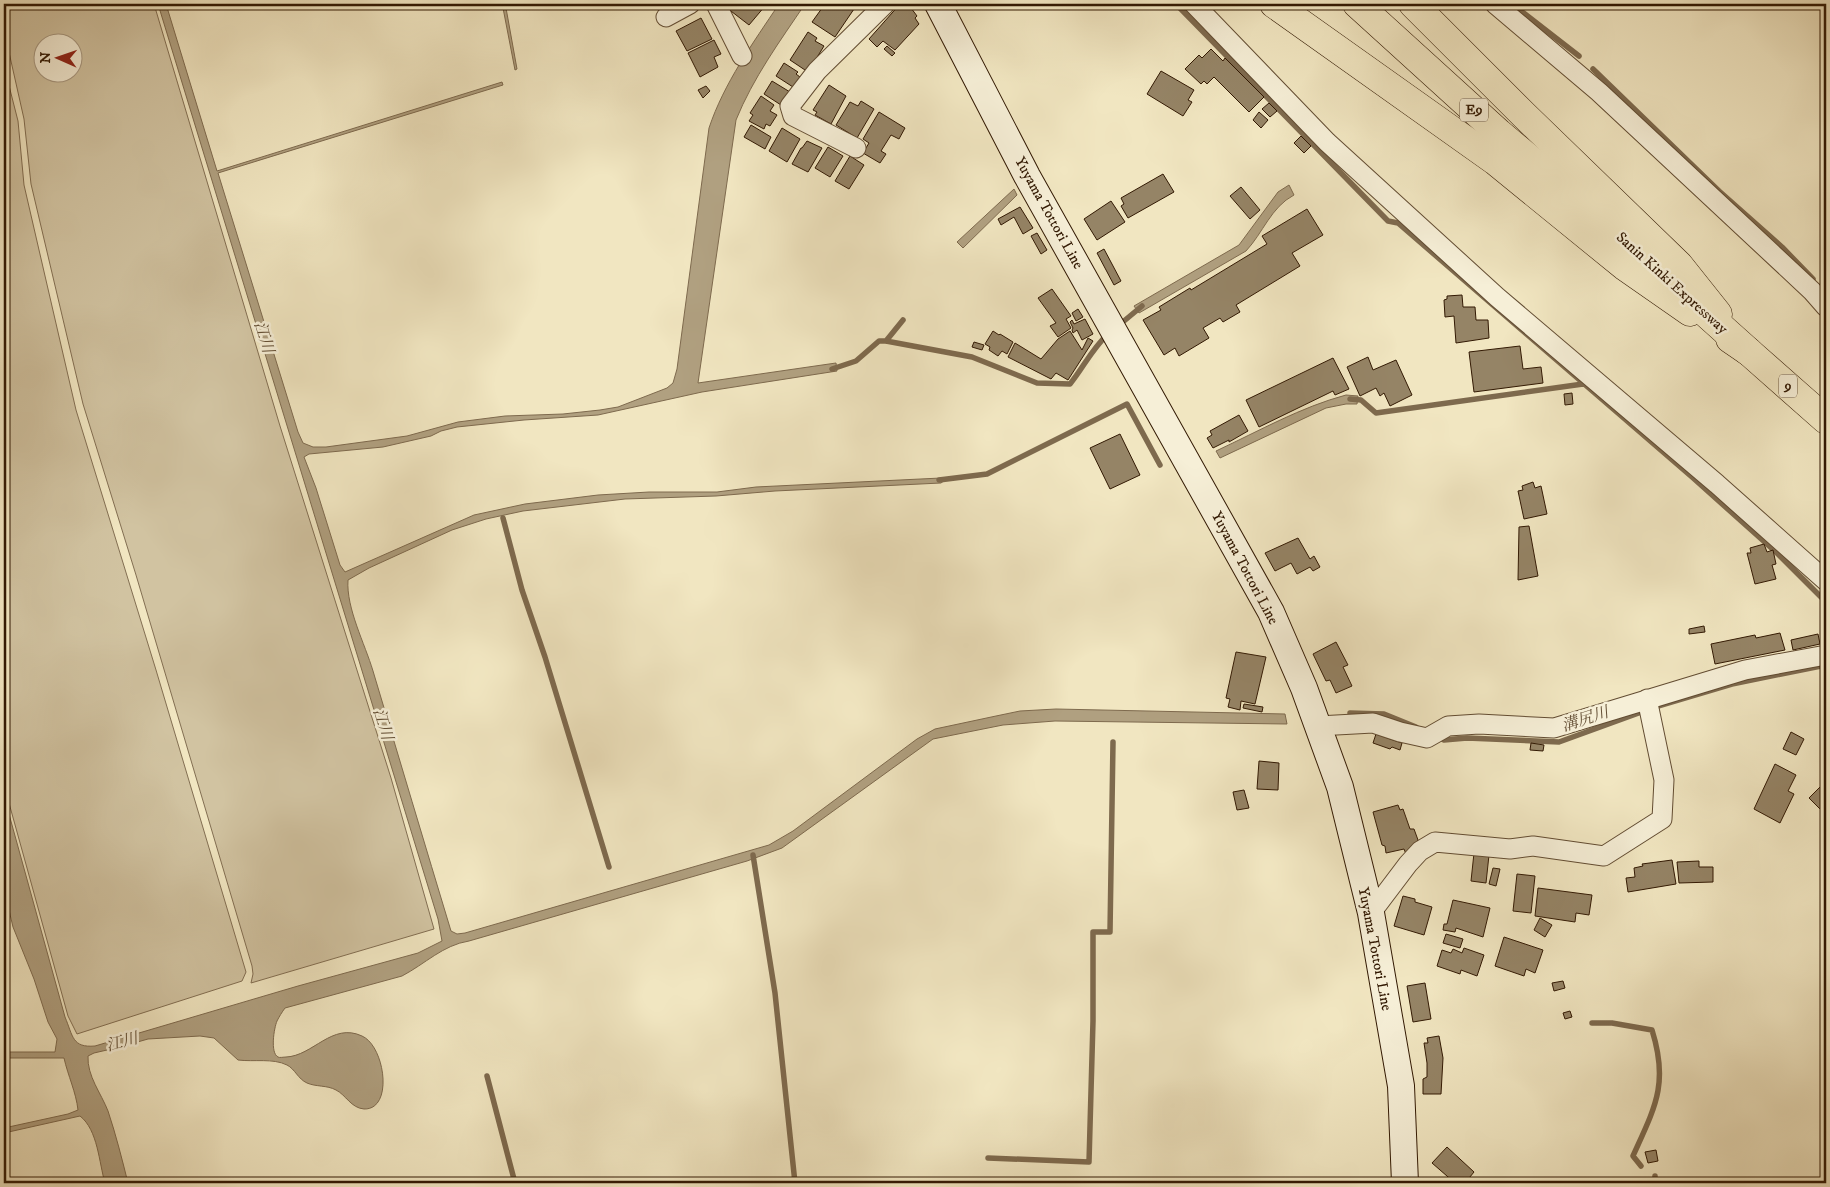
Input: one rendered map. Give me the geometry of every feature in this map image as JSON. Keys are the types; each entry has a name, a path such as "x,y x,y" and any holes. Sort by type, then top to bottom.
{"highway":[{"path":"1274,4 1495,161 1624,266 1749,352"},
{"name":"Sanin Kinki Expressway","path":"1357,4 1499,133 1594,213 1749,352"},
{"name":"Sanin Kinki Expressway","path":"1375,4 1507,126 1594,213"},
{"path":"1413,4 1679,265 1749,352"},
{"name":"9","path":"1749,352 1826,420"}],"main road":[{"name":"Yuyama Tottori Line","path":"938,4 1027,176 1271,612 1304,688 1340,787 1371,913 1401,1086 1405,1183"}],"street":[{"path":"666,18 690,4"},
{"path":"716,4 742,56"},
{"path":"856,148 793,116 790,106 817,71 885,4"},
{"path":"1194,4 1327,142 1497,296 1717,484 1826,581"},
{"path":"1495,4 1599,92 1812,291 1826,307"},
{"path":"1318,726 1372,723 1427,738 1448,726 1478,724 1554,728 1745,670 1826,655"},
{"path":"1371,913 1408,864 1420,851 1435,842 1510,849 1533,846 1604,856 1662,819 1664,780 1647,699"}],"shaded area":[{"path":"4,4 154,4 280,426 391,778 434,929 251,983 252,966 136,575 83,404 31,184 24,119 4,30"},
{"path":"4,66 18,121 24,185 76,410 246,972 242,981 77,1034 68,1016 4,785"}],"water":[{"name":"江川","path":"158,4 166,4 217,171 502,82 503,85 218,173 298,432 303,443 313,447 326,447 407,436 458,422 505,416 563,414 618,407 667,388 673,383 677,369 709,128 731,79 779,4 805,4 759,75 736,120 698,383 836,363 837,371 702,392 598,415 457,427 431,436 383,447 309,454 304,457 316,488 340,565 345,572 474,515 525,504 598,495 649,492 717,492 756,487 941,478 945,480 941,483 775,491 716,496 625,499 523,511 486,519 452,530 369,568 348,580 348,591 353,614 373,671 451,931 457,934 465,933 769,845 793,831 917,739 935,729 1020,711 1056,709 1285,714 1287,724 1055,721 1003,725 933,739 782,848 747,861 460,943 442,951 402,976 285,1008 277,1021 274,1034 274,1051 279,1057 296,1055 341,1033 362,1036 370,1042 381,1064 383,1077 383,1089 380,1099 373,1107 359,1108 336,1090 304,1081 290,1067 282,1063 238,1060 214,1038 200,1036 148,1039 88,1056 88,1063 95,1084 108,1111 128,1183 105,1183 94,1138 86,1122 80,1116 4,1133 4,1128 68,1114 78,1110 64,1058 4,1058 4,1052 55,1052 57,1039 48,1022 34,979 13,927 4,889 4,796 65,1017 74,1039 82,1045 95,1046 418,953 442,941 438,919"},
{"path":"503,8 506,8 517,69 515,70"},
{"path":"1289,185 1294,195 1273,213 1246,251 1139,313 1134,306 1239,245 1278,192"},
{"path":"1014,189 1017,195 963,248 957,242"},
{"path":"1346,395 1358,396 1357,404 1326,408 1220,458 1216,451 1296,413"}],"building":[{"path":"730,4 762,4 765,6 749,25 727,8"},
{"path":"825,4 846,4 854,9 835,37 812,22"},
{"path":"900,4 908,4 917,16 915,18 919,24 895,50 883,41 877,47 869,39"},
{"path":"701,18 712,39 687,51 676,31"},
{"path":"808,32 817,38 815,41 824,46 808,72 790,60"},
{"path":"714,40 721,54 714,57 718,67 700,77 688,53"},
{"path":"887,46 895,53 892,56 884,49"},
{"path":"1211,49 1223,61 1225,58 1264,97 1249,112 1214,77 1207,84 1204,81 1201,84 1185,69 1199,55 1202,58"},
{"path":"784,63 798,72 796,74 800,77 793,87 776,76"},
{"path":"1161,71 1194,90 1188,100 1192,102 1183,116 1147,94"},
{"path":"772,81 790,92 781,105 764,94"},
{"path":"829,85 846,96 831,124 815,115 817,112 813,110"},
{"path":"706,86 710,91 703,98 698,90"},
{"path":"761,96 774,105 770,111 777,115 770,126 766,124 764,129 749,121 753,115 750,113"},
{"path":"861,101 874,109 857,138 836,125 850,102 858,106"},
{"path":"1269,103 1277,111 1270,117 1262,109"},
{"path":"879,112 905,128 899,139 891,135 881,151 886,154 880,163 863,153 869,143 863,139"},
{"path":"1259,112 1268,120 1261,128 1253,120"},
{"path":"751,125 771,137 765,149 744,137"},
{"path":"782,128 800,139 787,162 769,151"},
{"path":"1301,136 1311,146 1304,153 1294,143"},
{"path":"807,141 822,148 808,172 792,164"},
{"path":"828,147 843,156 830,177 815,168"},
{"path":"850,156 864,165 849,189 835,181"},
{"path":"1163,174 1174,192 1128,218 1121,206 1124,204 1121,198"},
{"path":"1241,187 1260,210 1250,219 1230,196"},
{"path":"1111,201 1125,222 1097,240 1084,219"},
{"path":"1020,207 1033,228 1023,234 1014,217 1001,225 998,219"},
{"path":"1307,209 1323,235 1292,253 1300,266 1236,305 1240,312 1223,322 1220,318 1203,328 1209,338 1179,356 1175,348 1164,355 1143,320 1161,310 1159,307 1190,288 1191,290 1267,244 1262,236"},
{"path":"1037,233 1047,250 1041,254 1031,236"},
{"path":"1104,249 1121,281 1114,285 1097,253"},
{"path":"1052,289 1071,316 1066,319 1071,328 1058,337 1050,326 1056,323 1038,298"},
{"path":"1462,295 1463,307 1475,307 1476,320 1488,320 1489,338 1456,343 1454,316 1445,317 1444,300 1447,299 1447,296"},
{"path":"1078,309 1083,317 1076,321 1072,313"},
{"path":"1085,319 1093,334 1082,340 1077,330 1073,333 1070,322 1072,320 1074,324"},
{"path":"993,331 1013,342 1007,354 1002,351 998,356 989,350 990,347 985,344"},
{"path":"1070,331 1082,350 1088,338 1093,341 1068,380 1056,373 1051,379 1008,357 1015,343 1041,359 1058,339"},
{"path":"974,342 984,345 982,350 972,347"},
{"path":"1520,346 1523,369 1541,367 1543,383 1474,392 1469,352"},
{"path":"1368,357 1373,370 1396,360 1412,395 1390,406 1384,393 1380,396 1376,388 1360,396 1347,367"},
{"path":"1333,358 1349,389 1335,395 1333,391 1259,427 1246,400"},
{"path":"1572,393 1573,404 1565,405 1564,394"},
{"path":"1239,415 1248,431 1229,442 1229,440 1213,448 1207,438 1212,435 1210,431"},
{"path":"1120,434 1140,475 1110,489 1090,448"},
{"path":"1533,482 1535,488 1541,486 1547,514 1524,519 1518,491 1523,490 1522,486"},
{"path":"1529,526 1538,576 1518,580 1519,527"},
{"path":"1298,538 1310,559 1314,556 1320,567 1313,571 1310,567 1297,574 1291,563 1275,571 1265,553"},
{"path":"1764,544 1767,552 1773,550 1776,564 1772,565 1776,579 1755,584 1747,553 1751,553 1750,548"},
{"path":"1704,626 1705,632 1689,634 1689,629"},
{"path":"1780,633 1785,650 1715,664 1711,644 1755,635 1756,638"},
{"path":"1818,634 1820,644 1793,650 1791,640"},
{"path":"1336,642 1348,665 1343,667 1352,686 1336,693 1330,680 1326,681 1313,654"},
{"path":"1236,652 1266,657 1255,704 1241,701 1240,710 1228,707 1230,699 1226,698"},
{"path":"1244,704 1263,707 1262,712 1243,708"},
{"path":"1791,732 1804,739 1796,755 1783,749"},
{"path":"1376,734 1402,743 1400,750 1392,747 1390,749 1373,743"},
{"path":"1531,743 1544,745 1543,751 1530,750"},
{"path":"1259,761 1279,763 1278,790 1257,789"},
{"path":"1775,764 1796,775 1788,791 1794,794 1780,823 1754,809"},
{"path":"1820,787 1826,792 1825,814 1809,798"},
{"path":"1244,790 1249,808 1237,810 1233,792"},
{"path":"1398,805 1400,810 1403,809 1410,829 1414,829 1418,840 1406,854 1404,849 1386,853 1373,812"},
{"path":"1474,853 1489,855 1486,883 1471,881"},
{"path":"1672,860 1676,884 1628,892 1626,878 1635,877 1634,868 1643,866 1642,864"},
{"path":"1699,861 1699,867 1713,867 1713,882 1679,883 1677,862"},
{"path":"1493,868 1500,869 1496,886 1489,884"},
{"path":"1517,874 1535,876 1531,913 1513,911"},
{"path":"1538,888 1592,895 1589,915 1576,913 1575,922 1535,916"},
{"path":"1403,896 1432,907 1424,935 1394,926"},
{"path":"1453,900 1490,908 1483,937 1456,928 1455,932 1443,930 1444,924 1447,924"},
{"path":"1540,918 1552,925 1545,937 1534,930"},
{"path":"1446,934 1463,939 1460,948 1443,943"},
{"path":"1504,937 1543,950 1535,973 1526,969 1524,976 1495,966"},
{"path":"1464,948 1484,955 1477,976 1461,970 1460,974 1437,966 1442,950 1451,953 1453,949 1462,953"},
{"path":"1563,981 1565,988 1554,991 1552,983"},
{"path":"1425,983 1431,1019 1413,1022 1407,986"},
{"path":"1570,1011 1572,1017 1565,1019 1563,1013"},
{"path":"1439,1036 1443,1058 1441,1094 1423,1094 1423,1079 1427,1077 1424,1043 1428,1043 1427,1038"},
{"path":"1447,1147 1474,1172 1465,1183 1455,1183 1432,1163"},
{"path":"1656,1150 1658,1161 1648,1163 1645,1152"},
{"path":"1324,1178 1337,1183 1322,1183"}],"waterway":[{"path":"1176,4 1388,221 1398,223 1692,477 1777,553 1826,602"},
{"path":"1512,4 1579,56"},
{"path":"1593,69 1719,191 1782,247 1813,279"},
{"path":"1118,326 1142,306"},
{"path":"886,341 903,320"},
{"path":"832,369 856,361 879,341 886,341 972,357 1037,383 1070,384 1107,335"},
{"path":"1350,399 1361,400 1376,413 1583,384"},
{"path":"939,480 987,474 1127,404 1160,465"},
{"path":"503,518 522,590 545,657 609,867"},
{"name":"溝尻川","path":"1438,737 1444,740 1467,738 1559,742 1658,706 1732,684 1826,665"},
{"name":"溝尻川","path":"1350,713 1384,714 1416,727"},
{"path":"988,1158 1089,1162 1093,1021 1093,932 1110,932 1113,742"},
{"path":"753,855 775,993 795,1183"},
{"path":"1592,1023 1612,1023 1652,1030 1657,1049 1659,1081 1653,1109 1633,1156 1641,1166"},
{"path":"487,1076 515,1183"},
{"path":"1655,1176 1657,1183"},
{"path":"1126,1183 1146,1183"}]}
